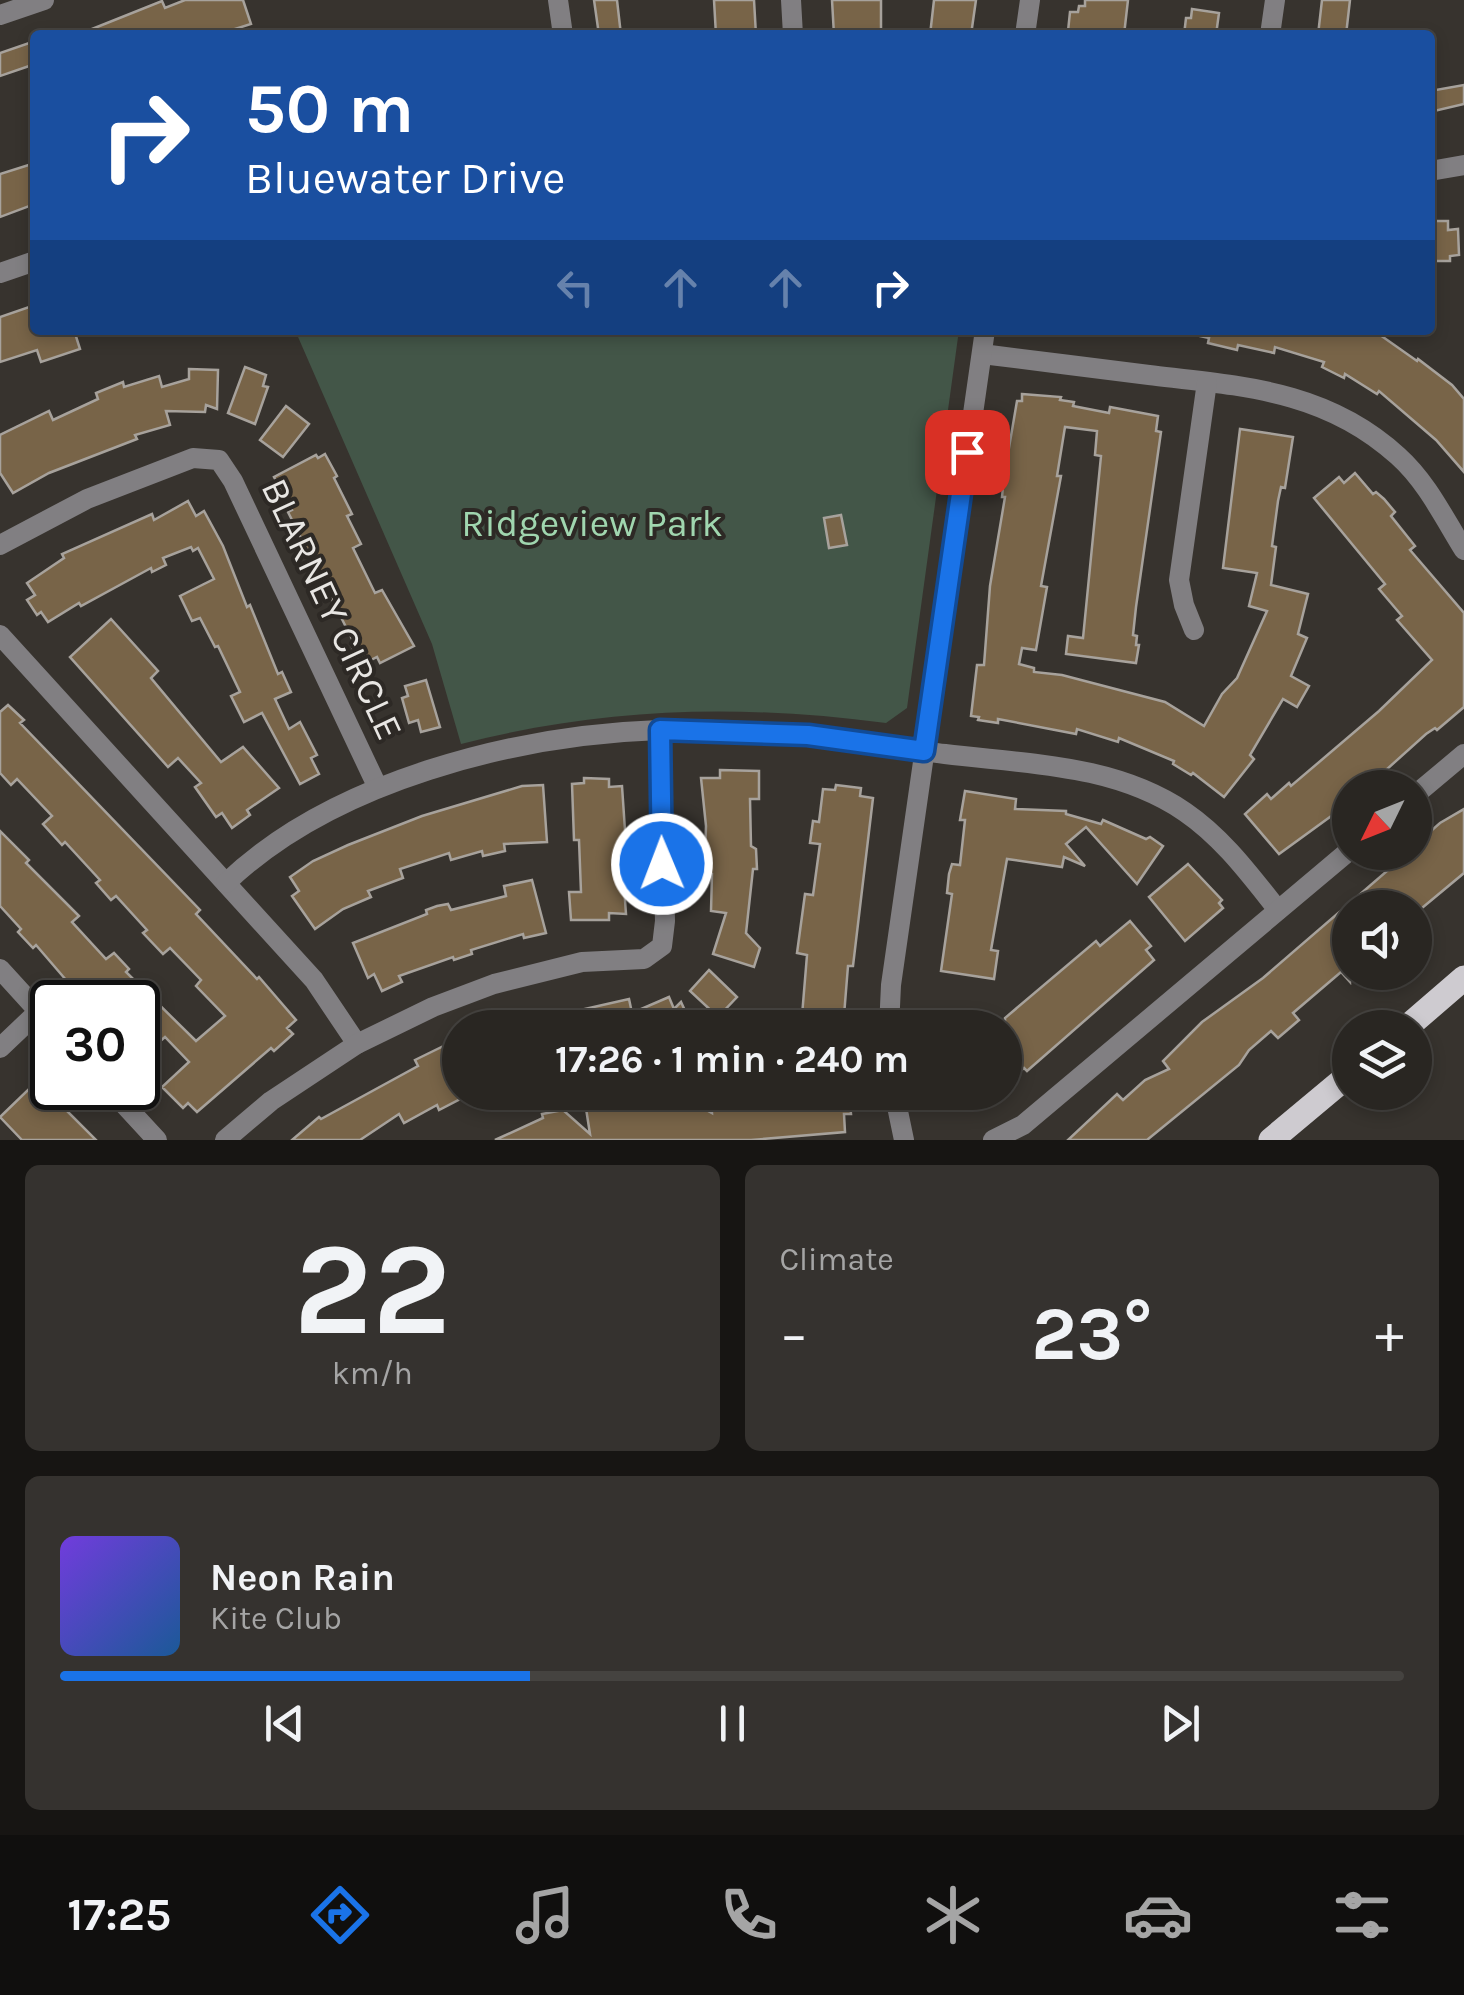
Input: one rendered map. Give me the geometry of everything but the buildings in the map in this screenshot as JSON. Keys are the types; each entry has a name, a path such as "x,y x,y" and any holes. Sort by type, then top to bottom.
{"main road":[{"path":"1428,1010 1463,982"},
{"path":"1271,1140 1332,1089"}],"street":[{"path":"0,15 44,0"},
{"path":"558,0 562,30"},
{"path":"791,0 793,30"},
{"path":"1026,30 1030,0"},
{"path":"1271,30 1275,0"},
{"path":"1435,170 1464,165"},
{"path":"0,272 30,263"},
{"path":"890,1010 984,335"},
{"path":"982,354 1266,390 1319,405 1357,424 1399,457 1426,487 1464,550"},
{"path":"1194,630 1179,580 1208,382"},
{"name":"BLARNEY CIRCLE","path":"0,545 87,499 193,458 219,460 233,481 378,788"},
{"path":"0,635 314,980 356,1044"},
{"path":"226,1140 271,1101 356,1044 433,1007 494,984 582,962 644,959 662,946 665,921 660,730"},
{"path":"226,883 265,848 299,826 378,788 472,759 558,740 660,730 808,735 1084,770 1136,788 1184,812 1231,851 1278,910"},
{"path":"1432,781 1464,754"},
{"path":"993,1140 1023,1124 1332,865"},
{"path":"0,970 30,1002"},
{"path":"0,1048 30,1029"},
{"path":"130,1110 158,1140"},
{"path":"898,1110 904,1140"}],"green space":[{"name":"Ridgeview Park","path":"297,335 958,335 907,708 886,723 778,713 672,712 568,722 461,744 432,644"}],"route":[{"path":"662,864 660,730 808,735 924,751 967,452"}]}
